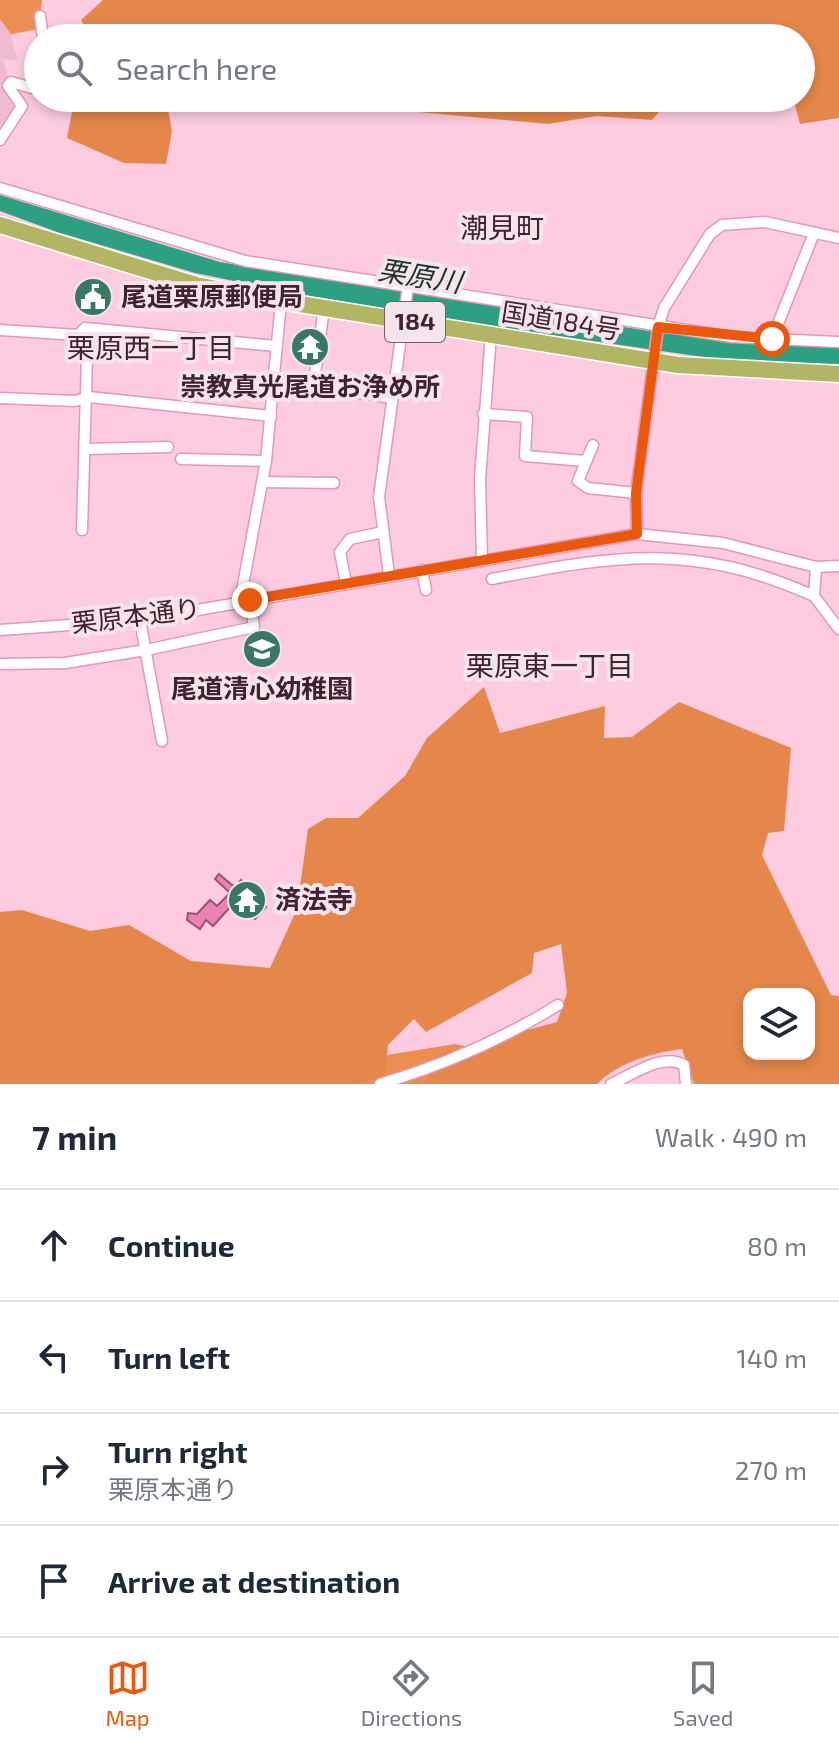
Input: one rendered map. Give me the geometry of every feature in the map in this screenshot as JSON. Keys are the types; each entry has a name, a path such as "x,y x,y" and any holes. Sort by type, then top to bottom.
{"highway":[{"name":"国道184号","path":"0,225 196,285 281,301 404,316 491,334 653,355 678,365 839,374"}],"street":[{"path":"40,16 41,24"},
{"path":"0,140 22,106 8,86 11,82 24,86"},
{"path":"0,188 212,253 408,289 657,330 839,342"},
{"path":"637,534 636,493 657,330 664,308 710,234 722,225 765,222 839,238"},
{"path":"772,339 814,233"},
{"path":"389,575 379,497 408,289"},
{"path":"0,664 65,663 254,627 245,600 266,461 281,301"},
{"path":"324,308 314,381 320,387 392,398"},
{"path":"0,330 78,335 85,328 276,346"},
{"path":"482,561 483,414 491,334"},
{"path":"82,530 87,357"},
{"path":"0,398 75,401 84,398 271,416"},
{"path":"483,414 527,417 525,456 585,461"},
{"path":"593,445 578,481 588,488 636,493"},
{"path":"86,449 168,447"},
{"path":"181,459 266,461"},
{"path":"262,482 334,483"},
{"path":"346,583 340,552 350,539 383,532"},
{"name":"栗原本通り","path":"0,630 140,620 637,534 723,543 816,567 839,566"},
{"path":"492,579 597,559 640,556 702,561 750,571 814,596 839,629"},
{"path":"814,596 816,567"},
{"path":"422,570 426,590"},
{"path":"140,620 162,741"},
{"path":"380,1084 423,1071 522,1027 558,1005"},
{"path":"611,1084 664,1060 675,1060 684,1065 686,1084"}],"shaded area":[{"path":"0,0 42,0 39,24 24,24 24,32 11,35 18,61 3,59 9,79 4,82 14,102 12,113 0,126"},
{"path":"0,0 42,0 39,24 24,24 24,32 11,34 0,19"},
{"path":"103,0 839,0 839,118 800,124 797,112 815,112 815,24 83,24 81,20"},
{"path":"72,112 169,112 172,131 166,164 124,163 67,138"},
{"path":"419,112 659,112 652,120 597,116 548,124"},
{"path":"0,195 220,262 661,333 839,346 839,364 731,361 454,321 293,293 195,273 57,232 0,211"},
{"path":"484,687 500,733 605,706 604,738 632,737 679,702 791,748 784,831 768,833 762,855 831,995 839,996 839,1084 694,1084 682,1049 636,1060 615,1070 597,1084 417,1084 427,1080 438,1054 557,1022 567,993 561,944 534,953 532,973 426,1032 414,1019 388,1045 385,1076 355,1084 0,1084 0,912 22,910 90,931 129,925 191,961 270,968 297,909 308,829 326,818 358,818 405,776 427,738"},
{"path":"455,1044 500,1055 541,1084 244,1084 331,1064"}],"building":[{"path":"219,874 232,885 236,886 241,880 266,907 255,919 246,911 243,915 232,905 213,926 206,920 200,929 187,920 188,913 197,914 210,900 217,906 230,893 215,879"}],"place":[{"name":"尾道栗原郵便局","path":"93,297"},
{"name":"崇教真光尾道お浄め所","path":"310,347"},
{"name":"尾道清心幼稚園","path":"262,649"},
{"name":"済法寺","path":"247,900"}],"district":[{"name":"潮見町","path":"502,228"},
{"name":"栗原西一丁目","path":"151,348"},
{"name":"栗原東一丁目","path":"550,666"}],"route":[{"path":"250,600 637,534 636,493 658,327 772,339"}],"water label":[{"name":"栗原川","path":"420,276"}]}
